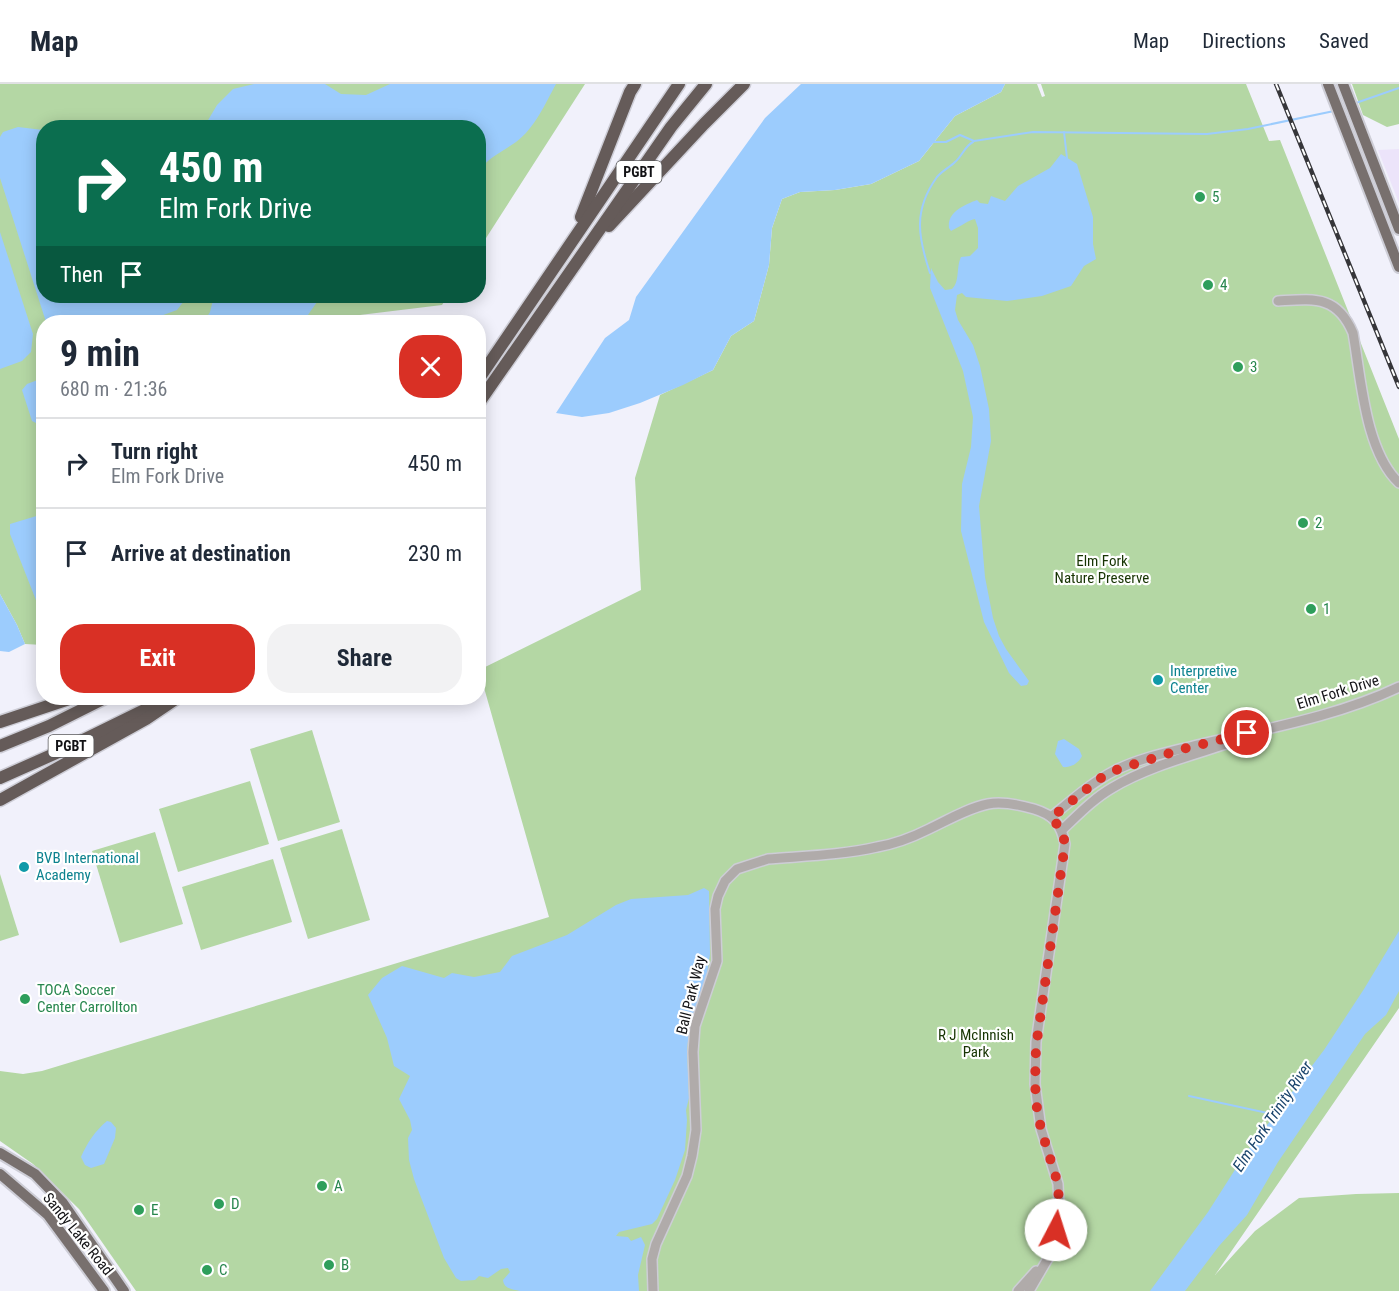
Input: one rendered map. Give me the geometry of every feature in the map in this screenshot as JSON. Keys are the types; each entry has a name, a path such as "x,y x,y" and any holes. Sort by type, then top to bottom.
{"highway":[{"path":"565,251 589,201 635,84"},
{"name":"PGBT","path":"486,368 679,84"},
{"name":"PGBT","path":"486,392 671,127 706,84"},
{"path":"576,262 744,84"},
{"path":"0,722 51,705"},
{"name":"PGBT","path":"0,746 50,726 91,705"},
{"name":"PGBT","path":"0,778 156,705"},
{"path":"0,800 146,719 167,705"}],"main road":[{"path":"1328,84 1399,266"},
{"path":"1343,84 1399,229"},
{"name":"Sandy Lake Road","path":"0,1154 35,1174 63,1203 119,1289"},
{"name":"Sandy Lake Road","path":"0,1174 48,1215 104,1291"},
{"path":"48,1215 63,1203"}],"street":[{"path":"1278,301 1309,299 1325,302 1333,305 1348,323 1353,333 1372,437 1382,462 1399,483"},
{"name":"Elm Fork Drive","path":"1051,818 1099,779 1116,770 1183,749 1353,705 1399,687"},
{"name":"Elm Fork Drive","path":"1062,830 1100,796 1129,778 1285,724"},
{"name":"Ball Park Way","path":"653,1291 652,1259 656,1244 687,1176 692,1156 696,1130 693,1052 695,1026 717,961 716,909 718,896 725,881 737,869 768,859 878,847 908,838 959,814 987,804 1024,806 1043,812 1062,830"},
{"path":"1029,1291 1050,1255 1059,1205 1058,1184 1041,1129 1035,1084 1036,1042 1064,860 1065,844 1062,830"},
{"path":"1018,1291 1050,1255"}],"shaded area":[{"path":"1399,149 1399,203 1378,150"}],"green space":[{"path":"0,84 585,84 486,238 486,120 36,120 36,303 443,303 360,315 36,315 36,645 25,644 0,594"},
{"path":"1005,84 1037,84 1042,97 1045,96 1041,84 1246,84 1269,141 1280,140 1399,439 1399,1008 1215,1275 1255,1231 1299,1198 1399,1193 1399,1291 136,1291 79,1209 33,1164 0,1141 0,1071 23,1074 42,1071 549,917 486,695 486,667 641,590 635,478 660,395 713,370 731,336 754,321 769,265 772,228 782,199 800,192 835,190 871,184 919,161 955,116 1001,92"},
{"path":"1352,84 1399,84 1399,124 1387,127 1363,115"},
{"path":"312,730 340,822 278,841 250,749"},
{"path":"250,781 269,844 178,872 159,809"},
{"path":"342,829 370,920 308,939 280,848"},
{"path":"155,832 183,924 120,943 92,851"},
{"path":"273,859 292,922 201,950 182,887"},
{"path":"0,874 19,935 0,941"}],"water":[{"path":"254,84 325,84 341,94 366,95 390,84 556,84 529,130 486,163 486,120 208,120 217,105 233,89"},
{"path":"801,84 1005,84 1001,92 955,116 919,161 871,184 835,190 800,192 782,199 772,228 769,265 754,321 731,336 713,370 640,403 609,413 582,417 556,413 605,338 629,320 636,297 765,118"},
{"path":"18,127 36,129 36,291 0,178 0,137 3,132"},
{"path":"1061,154 1077,164 1093,217 1093,244 1096,259 1084,266 1071,286 1042,296 1007,301 966,297 962,293 957,295 955,310 958,320 973,345 989,409 991,441 979,506 985,577 999,636 1029,681 1027,685 1021,686 1009,673 984,622 961,531 962,484 971,447 973,417 963,371 930,288 931,268 945,290 952,289 956,282 961,257 970,256 978,248 978,228 975,219 951,231 949,222 954,213 977,200 988,204 991,196 1005,201 1018,186 1050,168"},
{"path":"0,232 33,334 31,352 22,361 0,369"},
{"path":"40,303 182,303 177,310 163,315 44,315"},
{"path":"212,303 316,303 308,315 208,315"},
{"path":"36,381 36,423 32,421 22,390 27,384"},
{"path":"36,516 36,600 10,534 10,524"},
{"path":"0,594 25,644 9,652 0,651"},
{"path":"1064,739 1079,749 1082,756 1077,763 1066,767 1063,767 1055,754 1058,741"},
{"path":"704,888 709,891 710,954 705,987 690,1027 687,1049 689,1098 686,1110 685,1150 675,1180 657,1219 652,1224 619,1232 616,1236 628,1237 631,1241 641,1237 645,1245 638,1275 639,1291 520,1291 505,1285 503,1280 510,1272 508,1268 501,1269 488,1278 479,1276 475,1280 461,1281 456,1278 444,1258 409,1160 408,1138 412,1130 410,1120 399,1099 410,1076 394,1066 387,1038 368,995 382,978 402,966 444,978 452,973 474,977 500,972 512,956 567,935 616,905 631,899 688,895"},
{"path":"1399,931 1399,991 1386,1015 1365,1034 1278,1162 1247,1215 1219,1246 1185,1291 1150,1291 1208,1212 1245,1154 1324,1050"},
{"path":"107,1121 116,1128 115,1138 104,1164 91,1168 85,1165 81,1157 92,1138"}],"waterway":[{"path":"1353,104 1399,88"},
{"path":"932,142 946,142 960,135 974,141 1033,132 1207,134 1248,129 1334,111"},
{"path":"1064,132 1067,158"},
{"path":"930,273 921,236 921,212 924,201 937,177 973,142"},
{"name":"Elm Fork Trinity River","path":"1189,1096 1277,1115"}],"railway":[{"path":"1276,84 1399,387"}],"place":[{"name":"5","path":"1200,197"},
{"name":"4","path":"1208,285"},
{"name":"3","path":"1238,367"},
{"name":"2","path":"1303,523"},
{"name":"1","path":"1311,609"},
{"name":"Interpretive Center","path":"1158,680"},
{"name":"BVB International Academy","path":"24,867"},
{"name":"TOCA Soccer Center Carrollton","path":"25,999"},
{"name":"A","path":"322,1186"},
{"name":"D","path":"219,1204"},
{"name":"E","path":"139,1210"},
{"name":"B","path":"329,1265"},
{"name":"C","path":"207,1270"}],"route":[{"path":"1056,1230 1059,1205 1058,1184 1041,1129 1035,1084 1036,1042 1065,844 1062,830 1051,818 1099,779 1116,770 1140,761 1247,733"}],"park label":[{"name":"Elm Fork Nature Preserve","path":"1102,570"},
{"name":"R J McInnish Park","path":"976,1044"}]}
